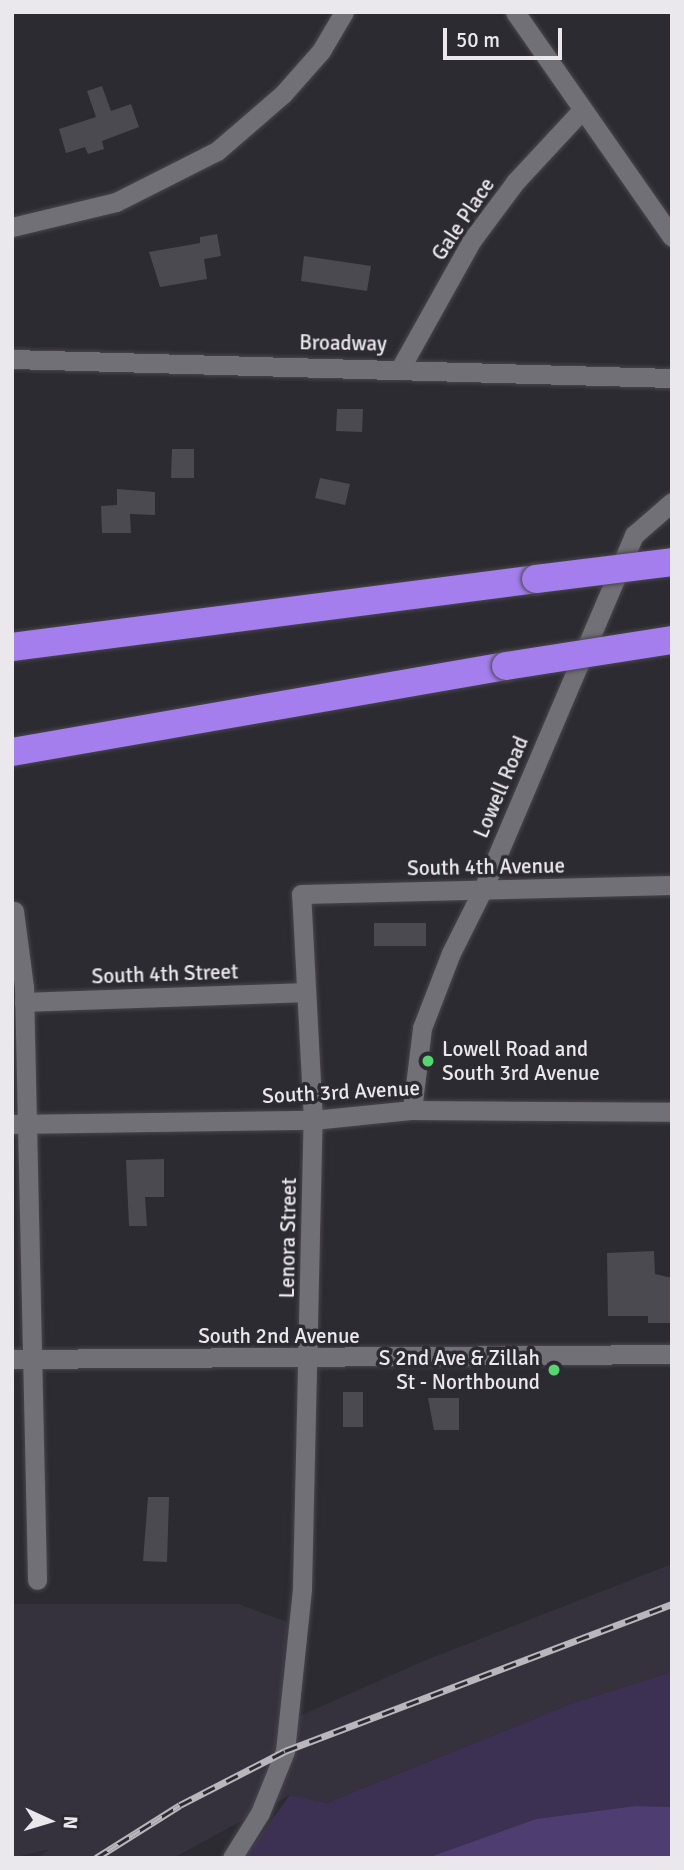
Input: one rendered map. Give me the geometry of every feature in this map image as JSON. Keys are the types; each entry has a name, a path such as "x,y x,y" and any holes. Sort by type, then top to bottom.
{"highway":[{"path":"12,647 672,562"},
{"path":"12,752 506,666 672,640"}],"street":[{"path":"12,227 116,202 197,162 243,132 321,51 344,12"},
{"path":"515,12 672,237"},
{"name":"Gale Place","path":"401,368 472,240 516,181 582,110"},
{"name":"Broadway","path":"12,359 401,368 672,378"},
{"name":"Lowell Road","path":"412,1110 422,1028 451,953 483,889 634,535 672,502"},
{"name":"South 4th Avenue","path":"301,894 672,886"},
{"name":"Lenora Street","path":"232,1858 260,1813 285,1751 302,1588 313,1119 301,894"},
{"path":"14,911 24,1002 20,1123 21,1359 37,1580"},
{"name":"South 4th Street","path":"24,1002 306,992"},
{"name":"South 3rd Avenue","path":"20,1123 313,1119 412,1110 672,1112"},
{"name":"South 2nd Avenue","path":"21,1359 307,1359 672,1354"}],"shaded area":[{"path":"672,1564 672,1672 573,1703 327,1803 290,1795 173,1858 37,1858 50,1849 12,1858 12,1604 238,1604 287,1622 279,1725 426,1660"},
{"path":"672,1672 672,1807 635,1806 536,1819 427,1858 244,1858 290,1795 327,1803 573,1703"},
{"path":"635,1806 672,1807 672,1858 427,1858 536,1819"}],"building":[{"path":"102,86 111,111 131,104 139,127 102,141 104,149 88,154 85,147 66,153 59,129 96,117 87,91"},
{"path":"217,234 221,256 204,259 207,279 160,287 149,252 200,243 200,237"},
{"path":"304,256 371,266 367,291 301,281"},
{"path":"337,409 363,409 362,432 336,431"},
{"path":"172,449 194,449 194,478 171,478"},
{"path":"320,478 350,484 345,505 315,498"},
{"path":"117,489 155,492 155,515 130,514 131,533 102,533 101,506 117,505"},
{"path":"374,923 426,923 426,946 374,946"},
{"path":"164,1159 164,1197 145,1197 147,1226 129,1226 126,1160"},
{"path":"654,1251 655,1274 672,1278 672,1323 648,1323 648,1316 608,1316 607,1253"},
{"path":"343,1392 363,1392 363,1427 343,1427"},
{"path":"428,1398 459,1398 459,1430 434,1430"},
{"path":"148,1497 169,1497 167,1562 143,1561"}],"railway":[{"path":"96,1858 180,1805 285,1751 672,1604"}],"place":[{"name":"Lowell Road and South 3rd Avenue","path":"428,1061"},
{"name":"S 2nd Ave & Zillah St - Northbound","path":"554,1370"}]}
